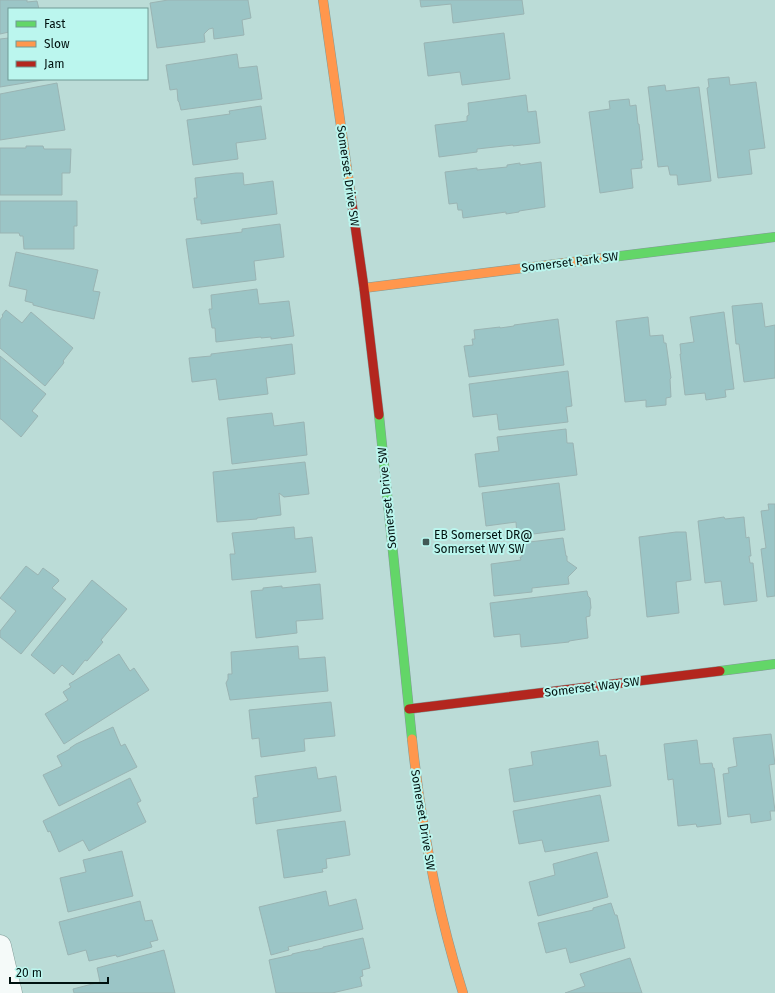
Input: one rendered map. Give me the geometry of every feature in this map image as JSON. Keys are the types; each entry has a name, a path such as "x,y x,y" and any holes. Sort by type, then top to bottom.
{"street":[{"name":"Somerset Drive SW","path":"323,0 364,288 382,444 417,789 429,860 462,993"},
{"name":"Somerset Park SW","path":"364,288 775,237"},
{"name":"Somerset Way SW","path":"409,710 775,664"},
{"path":"0,946 10,993"}],"building":[{"path":"0,0 27,0 27,2 37,1 39,8 8,8 8,32 0,34"},
{"path":"168,0 248,0 251,18 242,20 244,35 214,39 213,28 209,29 204,34 205,42 157,48 150,3"},
{"path":"420,0 522,0 524,14 453,23 451,4 421,7"},
{"path":"504,33 510,79 462,85 460,72 428,76 424,43"},
{"path":"8,38 8,80 43,80 0,87 0,39"},
{"path":"237,54 239,68 257,66 262,99 181,110 178,101 177,89 170,90 166,65"},
{"path":"729,77 730,85 756,82 765,148 749,150 752,174 718,178 707,88 709,87 708,79"},
{"path":"57,83 65,130 0,140 0,94"},
{"path":"665,85 666,91 699,87 711,181 678,185 677,175 670,175 668,166 658,167 648,87"},
{"path":"526,95 528,112 536,111 540,143 477,149 477,152 439,157 435,125 467,121 467,116 469,115 468,103"},
{"path":"629,99 630,106 636,105 643,160 641,160 642,168 631,169 633,188 600,193 589,112 610,109 609,101"},
{"path":"261,106 266,139 236,143 238,159 193,165 187,120 230,114 229,111"},
{"path":"26,146 43,146 44,149 71,149 70,173 62,173 62,195 0,195 0,148 26,148"},
{"path":"541,162 545,207 506,214 506,212 463,218 462,210 458,210 457,203 449,204 445,172 477,168 477,170 507,167 507,165 520,163 520,165"},
{"path":"243,173 244,185 273,181 277,214 201,224 201,220 197,220 194,198 197,198 195,178"},
{"path":"0,201 77,201 77,226 74,226 74,249 24,249 23,236 20,236 19,233 0,233"},
{"path":"280,224 284,257 254,261 256,280 193,288 186,239 242,232 242,229"},
{"path":"16,252 98,270 93,291 100,292 94,319 52,310 33,305 33,303 25,301 27,290 9,286"},
{"path":"257,289 259,304 289,301 294,336 271,339 271,337 261,337 216,342 215,328 212,328 209,309 212,309 211,295"},
{"path":"762,303 765,327 775,325 775,378 744,382 739,344 736,344 732,306"},
{"path":"6,310 22,323 31,312 73,348 63,361 63,364 45,386 0,348 0,320"},
{"path":"724,312 734,389 725,390 726,397 706,400 705,393 685,395 680,344 694,342 690,317"},
{"path":"648,317 650,336 663,335 664,343 666,343 671,378 671,397 666,398 666,405 646,407 646,400 625,402 616,321"},
{"path":"558,319 564,365 469,377 464,346 473,345 472,339 475,339 474,330 500,328"},
{"path":"292,344 295,374 266,378 268,394 219,400 216,379 192,382 189,358"},
{"path":"0,356 46,394 32,411 38,416 21,437 0,419"},
{"path":"568,371 572,406 566,407 568,422 499,430 497,414 473,417 469,384"},
{"path":"272,413 274,426 304,422 307,455 232,464 227,418"},
{"path":"566,429 567,443 573,443 577,475 479,487 475,454 499,451 497,437"},
{"path":"305,462 309,494 284,497 279,493 281,515 257,519 217,522 213,472"},
{"path":"559,483 565,530 517,536 516,522 486,526 482,493"},
{"path":"768,504 775,504 775,596 767,597 761,549 766,548 761,511 769,510"},
{"path":"724,517 725,519 744,517 746,538 749,537 751,556 749,556 750,563 753,563 757,601 724,605 721,581 705,583 698,521"},
{"path":"294,527 295,539 312,537 316,572 232,580 230,554 235,554 232,533"},
{"path":"686,532 691,580 676,582 679,613 647,617 639,537"},
{"path":"563,538 567,561 577,568 568,577 569,584 532,588 532,592 494,596 491,564 521,560 521,543"},
{"path":"26,566 38,575 43,568 58,579 59,581 52,588 66,599 21,654 0,637 0,631 16,611 0,598"},
{"path":"92,580 127,609 101,640 103,642 87,661 85,660 73,675 62,665 54,674 31,655"},
{"path":"320,584 323,619 296,621 297,633 256,638 251,591 282,586 282,588"},
{"path":"587,591 590,598 591,608 590,616 586,617 588,638 569,642 521,647 520,634 494,637 490,603"},
{"path":"298,646 299,659 325,657 328,691 230,700 226,683 228,674 232,674 231,652"},
{"path":"119,654 130,671 134,668 149,690 64,744 45,714 68,700 63,692 71,687 69,684"},
{"path":"331,702 335,736 304,739 305,751 261,757 259,738 252,739 249,710"},
{"path":"113,727 121,746 125,744 137,767 59,806 43,775 62,766 57,756 76,744"},
{"path":"771,734 775,764 769,765 775,811 770,811 771,820 751,823 750,814 728,817 723,774 729,773 728,768 737,766 733,738"},
{"path":"697,740 700,764 712,763 714,768 721,824 697,827 696,824 678,826 673,779 668,780 664,744"},
{"path":"598,741 600,756 606,755 611,786 514,802 509,769 533,765 531,752"},
{"path":"316,767 318,779 336,776 341,811 256,824 253,798 258,797 255,776"},
{"path":"130,778 141,801 137,803 146,822 89,851 83,840 59,852 50,831 48,832 43,821"},
{"path":"600,795 609,841 545,852 542,840 519,844 513,811"},
{"path":"345,821 350,855 326,859 327,868 322,869 323,872 284,878 277,830"},
{"path":"122,851 133,896 68,912 60,878 86,872 83,860"},
{"path":"597,852 608,897 538,916 529,882 555,875 553,864"},
{"path":"326,891 329,906 356,899 363,929 288,947 289,950 271,955 259,907"},
{"path":"140,901 145,921 152,920 158,940 150,942 152,947 117,957 116,955 89,961 86,950 68,955 59,922"},
{"path":"611,903 615,915 617,915 625,948 570,963 566,948 546,953 538,923 593,910 593,908"},
{"path":"363,938 370,968 362,970 363,976 360,977 362,986 332,993 276,993 269,960"},
{"path":"164,950 175,993 74,993 73,989 100,982 97,968"},
{"path":"630,958 642,993 565,993 585,986 580,974"}],"traffic: fast":[{"path":"612,257 775,237"},
{"path":"379,415 412,739"},
{"path":"720,671 775,664"}],"traffic: slow":[{"path":"323,0 351,197"},
{"path":"364,288 612,257"},
{"path":"412,739 420,803 431,867 445,930 463,993"}],"traffic: jam":[{"path":"351,197 364,288 379,415"},
{"path":"409,709 720,671"}],"place":[{"name":"EB Somerset DR@ Somerset WY SW","path":"426,542"}]}
